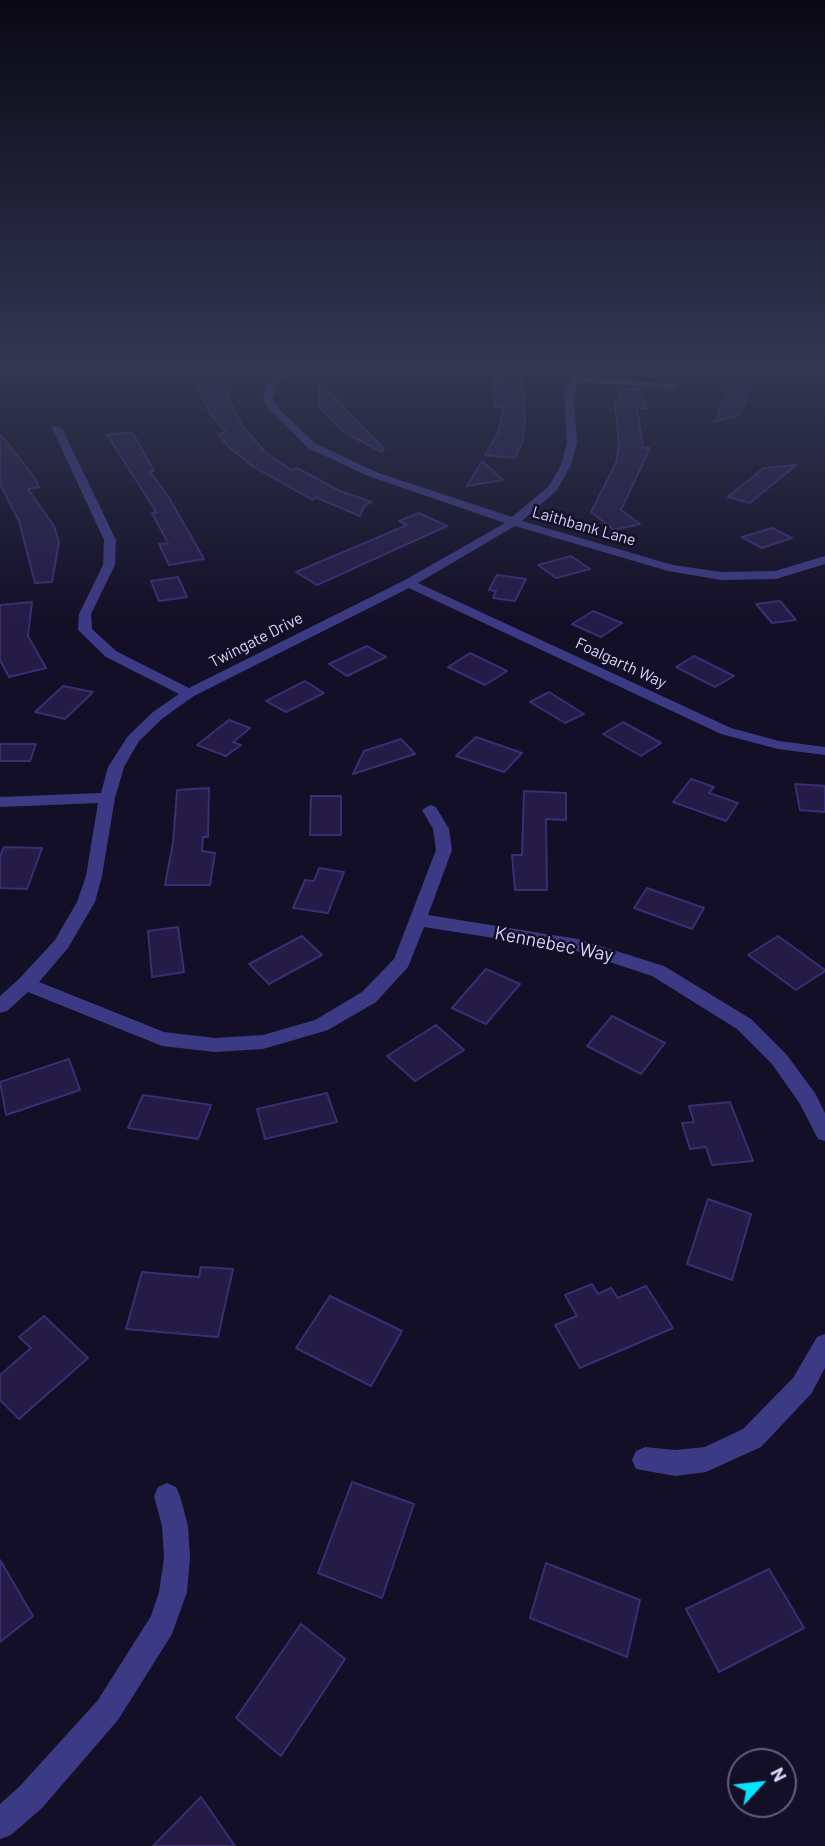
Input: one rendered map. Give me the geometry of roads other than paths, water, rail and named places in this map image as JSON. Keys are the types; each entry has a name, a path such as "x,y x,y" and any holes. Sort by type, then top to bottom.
{"street":[{"path":"68,452 110,540 109,565 85,614 85,630 111,653 189,693"},
{"name":"Laithbank Lane","path":"323,452 363,470 514,522 671,568 707,574 776,575 825,560"},
{"name":"Twingate Drive","path":"0,1006 26,984 62,944 86,902 94,876 107,798 116,766 134,740 158,715 189,693 409,583 514,522 553,488 566,465 570,452"},
{"name":"Foalgarth Way","path":"409,583 726,731 778,745 825,751"},
{"path":"0,802 107,798"},
{"path":"26,984 162,1039 215,1045 263,1042 321,1025 369,997 402,962 443,850 441,829 430,810"},
{"name":"Kennebec Way","path":"419,920 578,945 658,971 744,1024 779,1059 808,1099 825,1133"},
{"path":"645,1460 676,1462 706,1459 752,1437 802,1386 825,1345"},
{"path":"0,1824 31,1797 108,1710 162,1624 173,1592 177,1558 176,1526 167,1496"}]}
